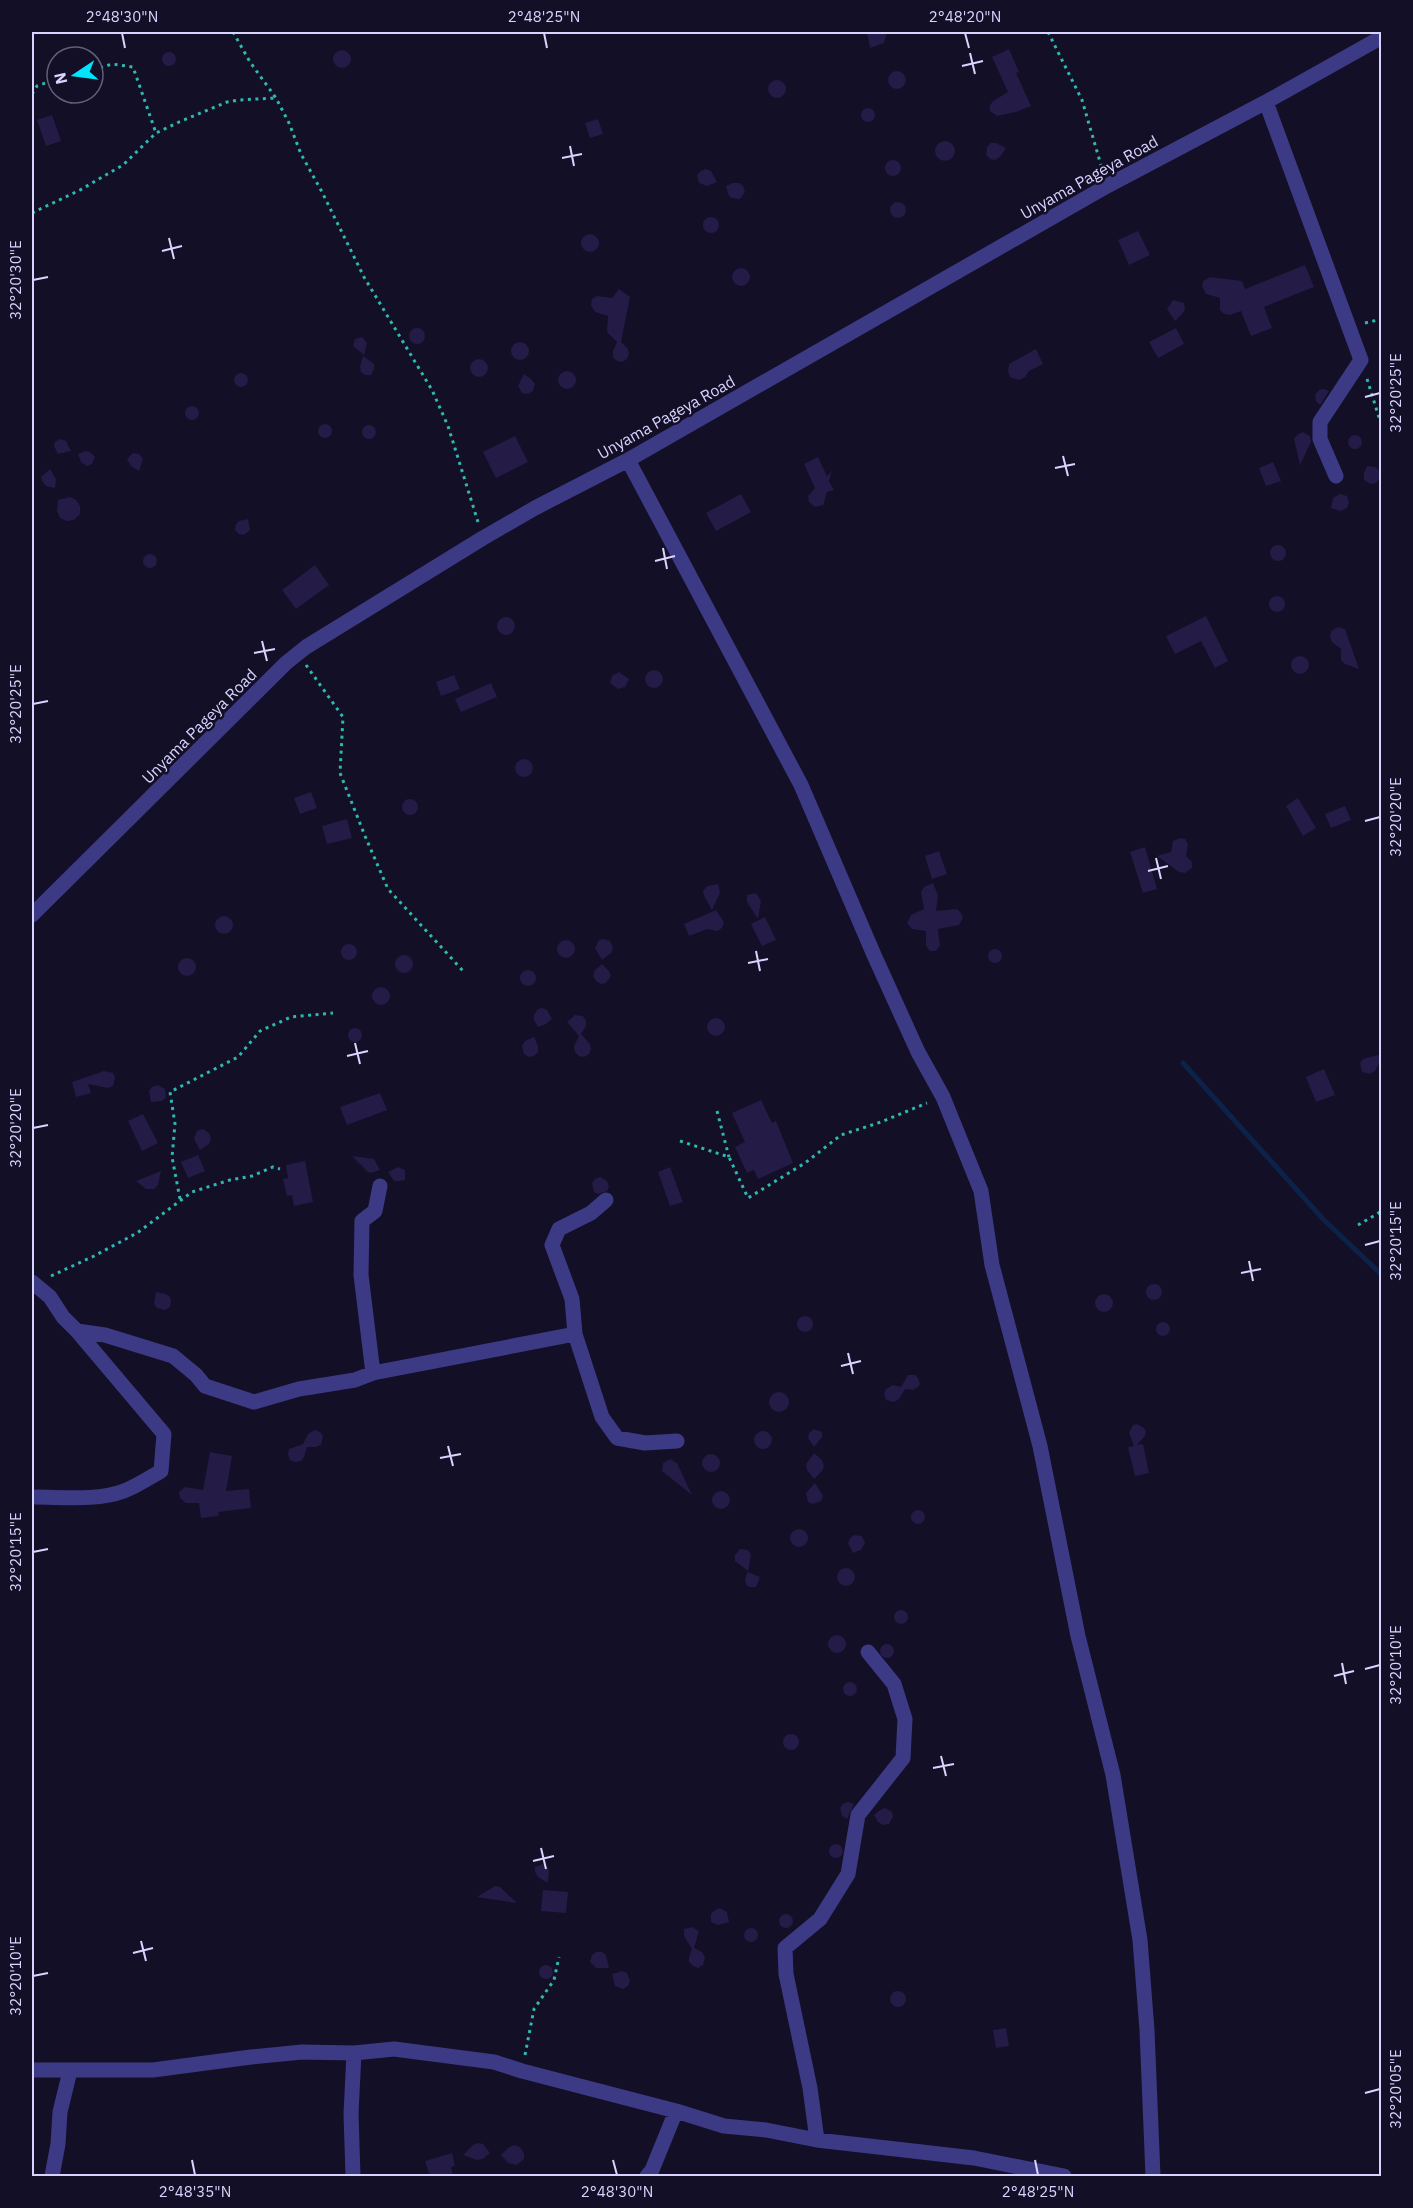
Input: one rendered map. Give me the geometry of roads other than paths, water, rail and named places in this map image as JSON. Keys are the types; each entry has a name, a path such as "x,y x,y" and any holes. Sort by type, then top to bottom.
{"street":[{"name":"Unyama Pageya Road","path":"32,915 297,654 535,508 628,460 1107,186 1266,102 1382,37"},
{"path":"1266,102 1361,360 1320,422 1320,439 1336,476"},
{"path":"628,460 801,785 874,956 918,1052 943,1097 981,1191 992,1265 1040,1446 1078,1636 1113,1775 1140,1940 1147,2030 1153,2176"},
{"path":"373,1373 361,1275 362,1221 375,1211 380,1186"},
{"path":"606,1200 591,1213 559,1229 552,1245 572,1299 575,1334 602,1417 617,1438 645,1443 677,1441"},
{"path":"32,1283 50,1297 63,1317 164,1434 161,1471 123,1491 74,1498 35,1497"},
{"path":"77,1331 105,1335 172,1356 205,1386 254,1402 299,1389 355,1380 373,1373 575,1334"},
{"path":"817,2140 810,2088 786,1974 786,1948 820,1919 848,1874 858,1815 903,1758 905,1719 894,1684 868,1652"},
{"path":"32,2070 153,2070 251,2056 302,2052 354,2053 394,2049 494,2062 724,2126 766,2130 817,2140 974,2158 1064,2176"},
{"path":"353,2176 351,2115 354,2053"},
{"path":"52,2176 58,2144 60,2112 70,2071"},
{"path":"647,2176 652,2170 676,2111"}],"waterway":[{"path":"1183,1063 1323,1219 1382,1275"}]}
